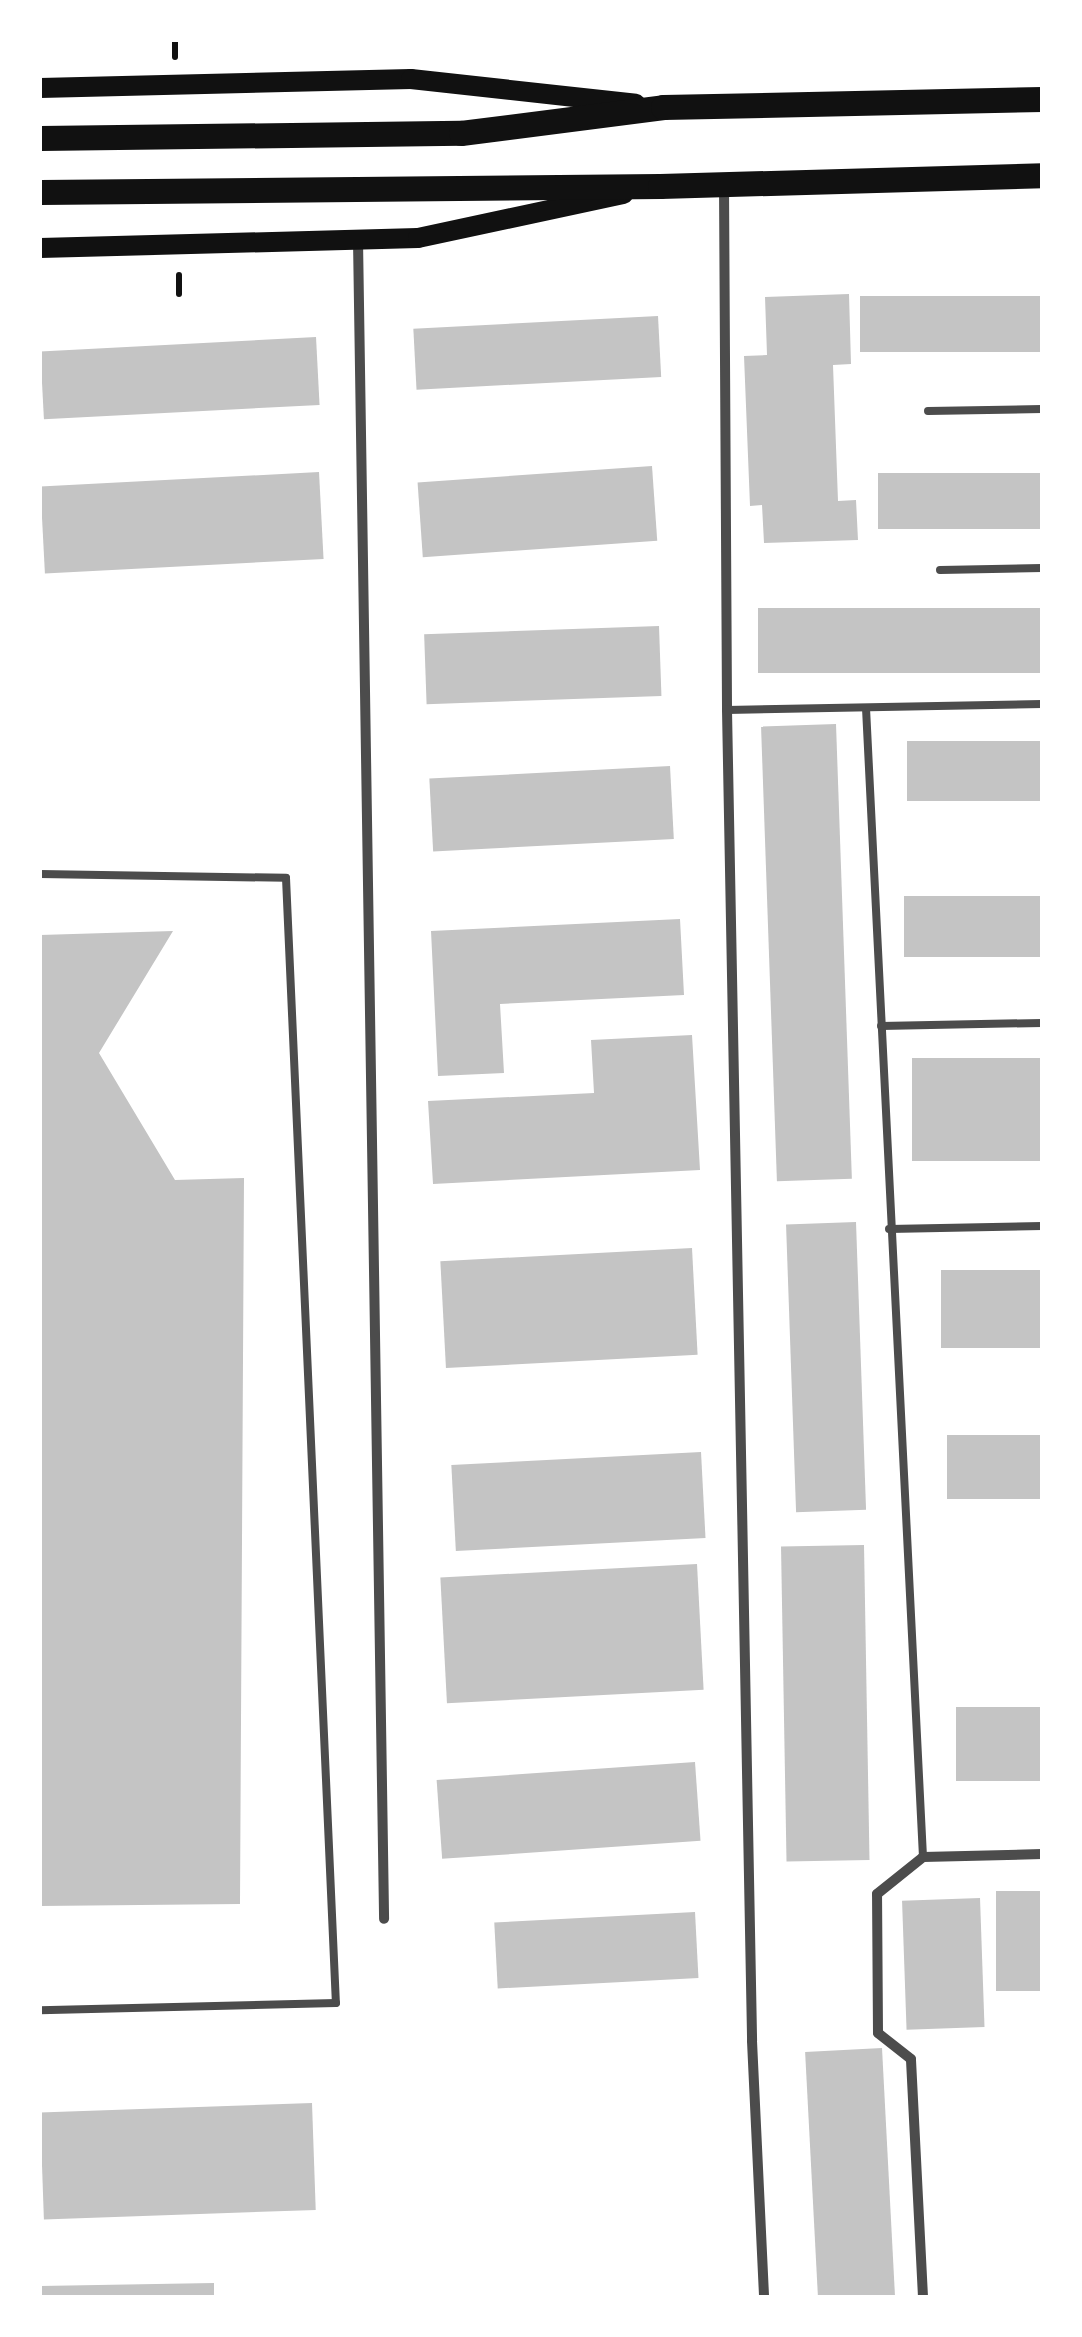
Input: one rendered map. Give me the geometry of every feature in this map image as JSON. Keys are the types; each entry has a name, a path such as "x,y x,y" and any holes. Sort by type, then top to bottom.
{"main road":[{"path":"40,88 411,79 663,108"},
{"path":"40,138 462,132 663,108 1042,100"},
{"path":"40,192 660,186 1042,175"},
{"path":"40,248 418,238 660,186"}],"street":[{"path":"724,184 726,710 752,2041 764,2297"},
{"path":"358,240 384,1919"},
{"path":"923,2297 910,2060 878,2033 877,1894 923,1858 1042,1854"}],"lane":[{"path":"928,411 1042,409"},
{"path":"940,570 1042,568"},
{"path":"726,710 1042,704"},
{"path":"866,708 923,1858"},
{"path":"40,874 286,878 336,2003 40,2010"},
{"path":"880,1026 1042,1023"},
{"path":"889,1228 1042,1226"}],"building":[{"path":"849,294 851,364 833,365 838,501 856,500 858,540 764,543 762,505 750,506 744,356 767,355 765,297"},
{"path":"860,296 1042,296 1042,352 860,352"},
{"path":"658,316 661,377 417,390 413,329"},
{"path":"316,337 320,405 44,419 40,351"},
{"path":"652,466 657,541 423,557 418,482"},
{"path":"319,472 324,559 45,573 40,487"},
{"path":"878,473 1042,473 1042,529 878,529"},
{"path":"758,608 1042,608 1042,673 758,673"},
{"path":"659,626 661,696 427,704 424,634"},
{"path":"836,724 852,1179 777,1181 761,727"},
{"path":"907,741 1042,741 1042,801 907,801"},
{"path":"670,766 674,839 433,852 429,779"},
{"path":"904,896 1042,896 1042,957 904,957"},
{"path":"680,919 684,995 500,1004 504,1073 438,1076 431,931"},
{"path":"173,931 99,1053 175,1180 244,1178 240,1904 40,1906 40,935"},
{"path":"692,1035 700,1170 433,1184 428,1101 594,1093 591,1040"},
{"path":"912,1058 1042,1058 1042,1161 912,1161"},
{"path":"856,1222 866,1510 796,1512 786,1224"},
{"path":"692,1248 698,1355 446,1368 440,1261"},
{"path":"941,1270 1042,1270 1042,1348 941,1348"},
{"path":"947,1435 1042,1435 1042,1499 947,1499"},
{"path":"701,1452 706,1538 456,1551 451,1465"},
{"path":"864,1545 869,1860 787,1861 781,1546"},
{"path":"697,1564 704,1690 447,1703 440,1577"},
{"path":"956,1707 1042,1707 1042,1781 956,1781"},
{"path":"695,1762 701,1841 442,1859 437,1780"},
{"path":"996,1891 1042,1891 1042,1991 996,1991"},
{"path":"980,1898 985,2027 907,2030 902,1901"},
{"path":"695,1912 698,1978 498,1988 494,1923"},
{"path":"882,2048 895,2297 818,2297 805,2052"},
{"path":"312,2103 316,2210 44,2219 40,2112"},
{"path":"214,2283 214,2297 40,2297 40,2286"}]}
